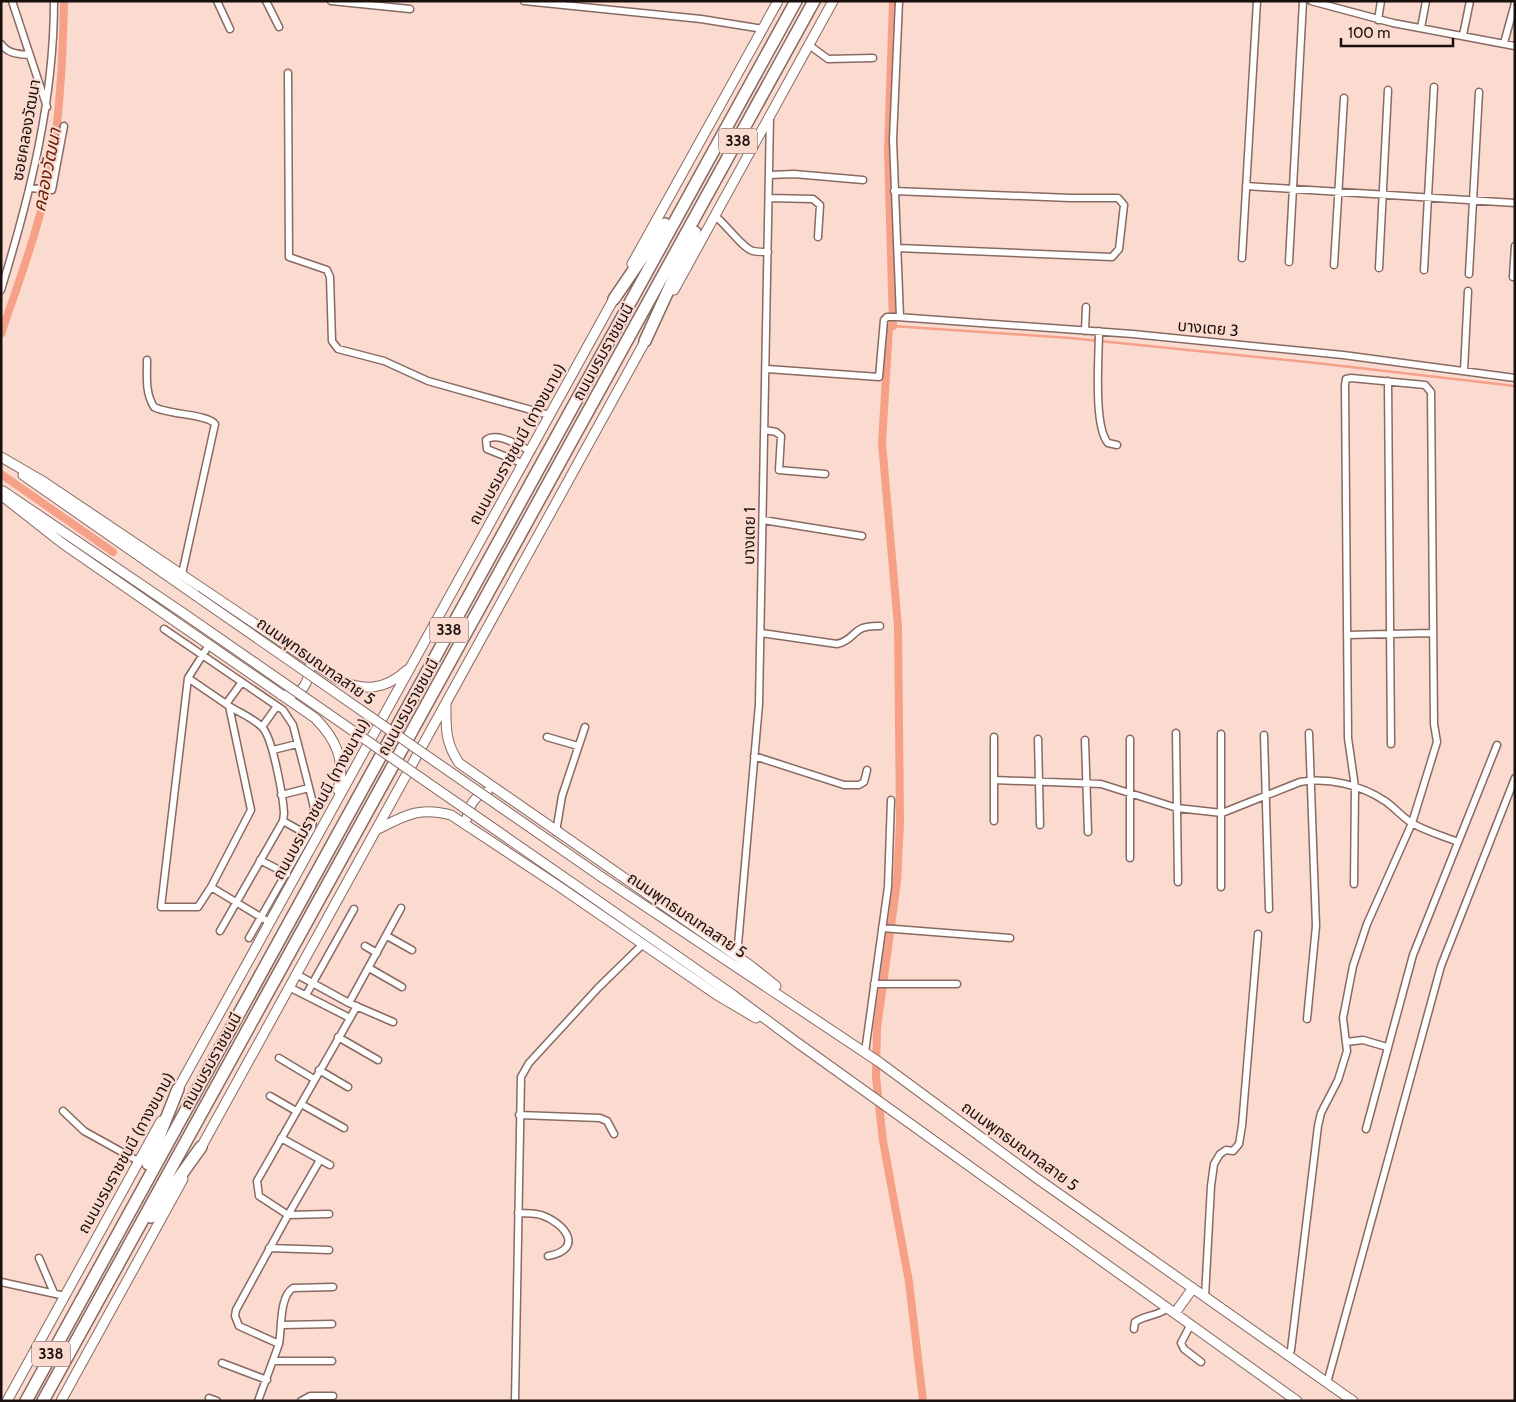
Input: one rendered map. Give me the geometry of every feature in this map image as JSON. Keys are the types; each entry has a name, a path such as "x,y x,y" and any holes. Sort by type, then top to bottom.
{"highway":[{"name":"ถนนบรมราชชนนี","path":"26,1401 796,1"},
{"name":"ถนนบรมราชชนนี","path":"43,1401 814,1"},
{"path":"645,341 690,243 711,190"},
{"path":"614,299 660,230 690,192"},
{"path":"104,1259 150,1159 178,1089"},
{"path":"119,1262 201,1148"}],"main road":[{"name":"ถนนบรมราชชนนี (ทางขนาน)","path":"6,1401 778,1"},
{"name":"338","path":"62,1401 833,1"},
{"path":"1,458 44,482 337,679 364,688 387,685 396,680 414,662"},
{"name":"ถนนพุทธมณฑลสาย 5","path":"1,458 603,878 879,1062 1035,1177 1353,1401"},
{"path":"1,490 183,613 733,995 795,1042 1297,1401"},
{"path":"1,495 62,543 315,718 326,729 334,742 342,766 341,779 334,805"},
{"path":"281,695 299,692 306,687 310,680 311,662"},
{"path":"446,704 446,737 450,750 459,763 556,832 738,956 808,1013"},
{"path":"474,828 467,817 469,809 478,796 484,792 504,796"},
{"path":"375,830 411,813 428,811 451,815 474,828 717,995 795,1042"},
{"path":"1172,1311 1193,1288"}],"street":[{"path":"12,1 47,107"},
{"name":"ซอยคลองวัฒนา","path":"1,290 33,189 47,107 54,1"},
{"path":"216,1 230,29"},
{"path":"266,1 279,27"},
{"path":"331,1 410,9"},
{"path":"524,1 701,19 763,29"},
{"path":"899,1 893,140 899,317"},
{"path":"1242,258 1257,1"},
{"path":"1289,262 1302,1"},
{"path":"1311,1 1378,20 1515,46"},
{"path":"1339,10 1340,1"},
{"path":"1378,20 1381,1"},
{"path":"1421,28 1426,1"},
{"path":"1463,35 1470,1"},
{"path":"1504,43 1515,3"},
{"path":"1,44 6,50 15,54 29,55"},
{"path":"809,45 828,59 873,58"},
{"path":"288,73 289,257 327,270 330,277 332,341 338,349 384,361 428,381 549,415"},
{"path":"1424,270 1434,87"},
{"path":"1379,268 1388,90"},
{"path":"1469,274 1479,92"},
{"path":"1334,265 1344,98"},
{"name":"บางเตย 1","path":"738,956 759,704 767,369 770,115"},
{"path":"33,189 48,191 54,186 64,126"},
{"path":"769,175 794,174 863,180"},
{"path":"1246,186 1515,203"},
{"path":"894,191 1118,198 1124,206 1119,249 1112,257 898,248"},
{"path":"769,198 814,199 817,201 820,205 818,237"},
{"path":"715,216 726,224 751,251 768,252"},
{"path":"1513,277 1515,246"},
{"path":"1464,371 1468,291"},
{"path":"1085,331 1086,306"},
{"name":"บางเตย 3","path":"767,369 879,377 884,320 887,317 899,317 1343,354 1515,378"},
{"path":"1099,334 1101,430 1108,443 1117,445"},
{"path":"147,360 148,390 154,407 168,413 207,418 215,424 182,574"},
{"path":"1288,1356 1291,1350 1318,1126 1321,1113 1338,1080 1347,1051 1343,1018 1353,966 1367,924 1412,823 1437,742 1434,724 1432,633 1431,392 1425,385 1351,378 1346,379 1347,635 1348,738 1355,787 1354,884"},
{"path":"1388,381 1391,744"},
{"path":"765,430 776,432 781,436 779,470 825,474"},
{"path":"524,464 487,449 486,440 492,436 531,451"},
{"path":"763,520 862,536"},
{"path":"761,633 837,644 848,639 866,625 880,626"},
{"path":"164,629 277,706 288,716 297,744 314,814 308,836 249,938"},
{"path":"1347,635 1432,633"},
{"path":"210,646 188,678 161,906 198,907 211,887 251,810 228,705 242,682"},
{"path":"188,678 262,727 267,734 273,750 284,813 282,821 220,931"},
{"path":"262,727 277,706"},
{"path":"556,832 562,796 585,727"},
{"path":"1176,733 1178,882"},
{"path":"1307,1019 1316,926 1309,733"},
{"path":"1221,734 1221,887"},
{"path":"1264,735 1269,910"},
{"path":"547,737 578,746"},
{"path":"994,737 994,821"},
{"path":"1038,738 1040,825"},
{"path":"1130,739 1130,858"},
{"path":"1085,740 1088,832"},
{"path":"273,750 297,744"},
{"path":"1366,1128 1413,955 1497,745"},
{"path":"754,756 844,785 859,785 864,782 867,770"},
{"path":"1327,1383 1441,966 1515,778"},
{"path":"994,780 1101,784 1177,808 1222,813 1286,786 1310,780 1355,787 1383,800 1412,823 1458,842"},
{"path":"280,795 309,788"},
{"path":"867,1054 885,928 890,864 891,800"},
{"path":"282,821 308,836"},
{"path":"260,860 287,874"},
{"path":"211,887 269,922"},
{"path":"349,1003 402,908"},
{"path":"306,995 354,909"},
{"path":"885,928 1010,938"},
{"path":"1205,1297 1211,1186 1214,1164 1220,1154 1226,1150 1233,1151 1239,1144 1242,1126 1258,934"},
{"path":"387,936 412,950"},
{"path":"515,1401 521,1077 528,1063 643,944"},
{"path":"365,946 377,953"},
{"path":"369,968 402,987"},
{"path":"296,974 349,1003 393,1022"},
{"path":"876,984 957,984"},
{"path":"289,987 350,1018"},
{"path":"329,1214 288,1215 264,1201 257,1190 257,1181 357,1006"},
{"path":"338,1037 378,1060"},
{"path":"1346,1042 1363,1040 1387,1047"},
{"path":"279,1058 314,1079"},
{"path":"319,1070 348,1087"},
{"path":"270,1096 296,1111"},
{"path":"301,1104 344,1128"},
{"path":"63,1111 84,1131 138,1161"},
{"path":"519,1115 600,1118 607,1121 614,1134"},
{"path":"281,1138 330,1165"},
{"path":"279,1344 239,1326 235,1316 269,1248 320,1160"},
{"path":"518,1214 543,1216 556,1222 566,1231 567,1247 564,1251 548,1256"},
{"path":"269,1248 329,1250"},
{"path":"39,1258 54,1293"},
{"path":"1,1282 65,1296"},
{"path":"258,1401 275,1361 282,1325 283,1307 289,1291 293,1288 333,1287"},
{"path":"1134,1329 1135,1322 1140,1318 1150,1318 1172,1311"},
{"path":"282,1325 332,1324"},
{"path":"1191,1324 1181,1343 1184,1349 1201,1362"},
{"path":"275,1361 332,1361"},
{"path":"222,1363 266,1380"},
{"path":"301,1401 310,1396 333,1396"},
{"path":"209,1398 217,1401"}],"waterway":[{"name":"คลองวัฒนา","path":"1,334 31,245 49,177 60,97 64,1"},
{"path":"893,1 888,151 893,326 889,327 882,443 898,626 900,823 897,882 877,1028 876,1077 883,1141 909,1282 923,1401"},
{"path":"893,326 1070,338 1316,363 1515,386"},
{"path":"1,474 113,552"}]}
